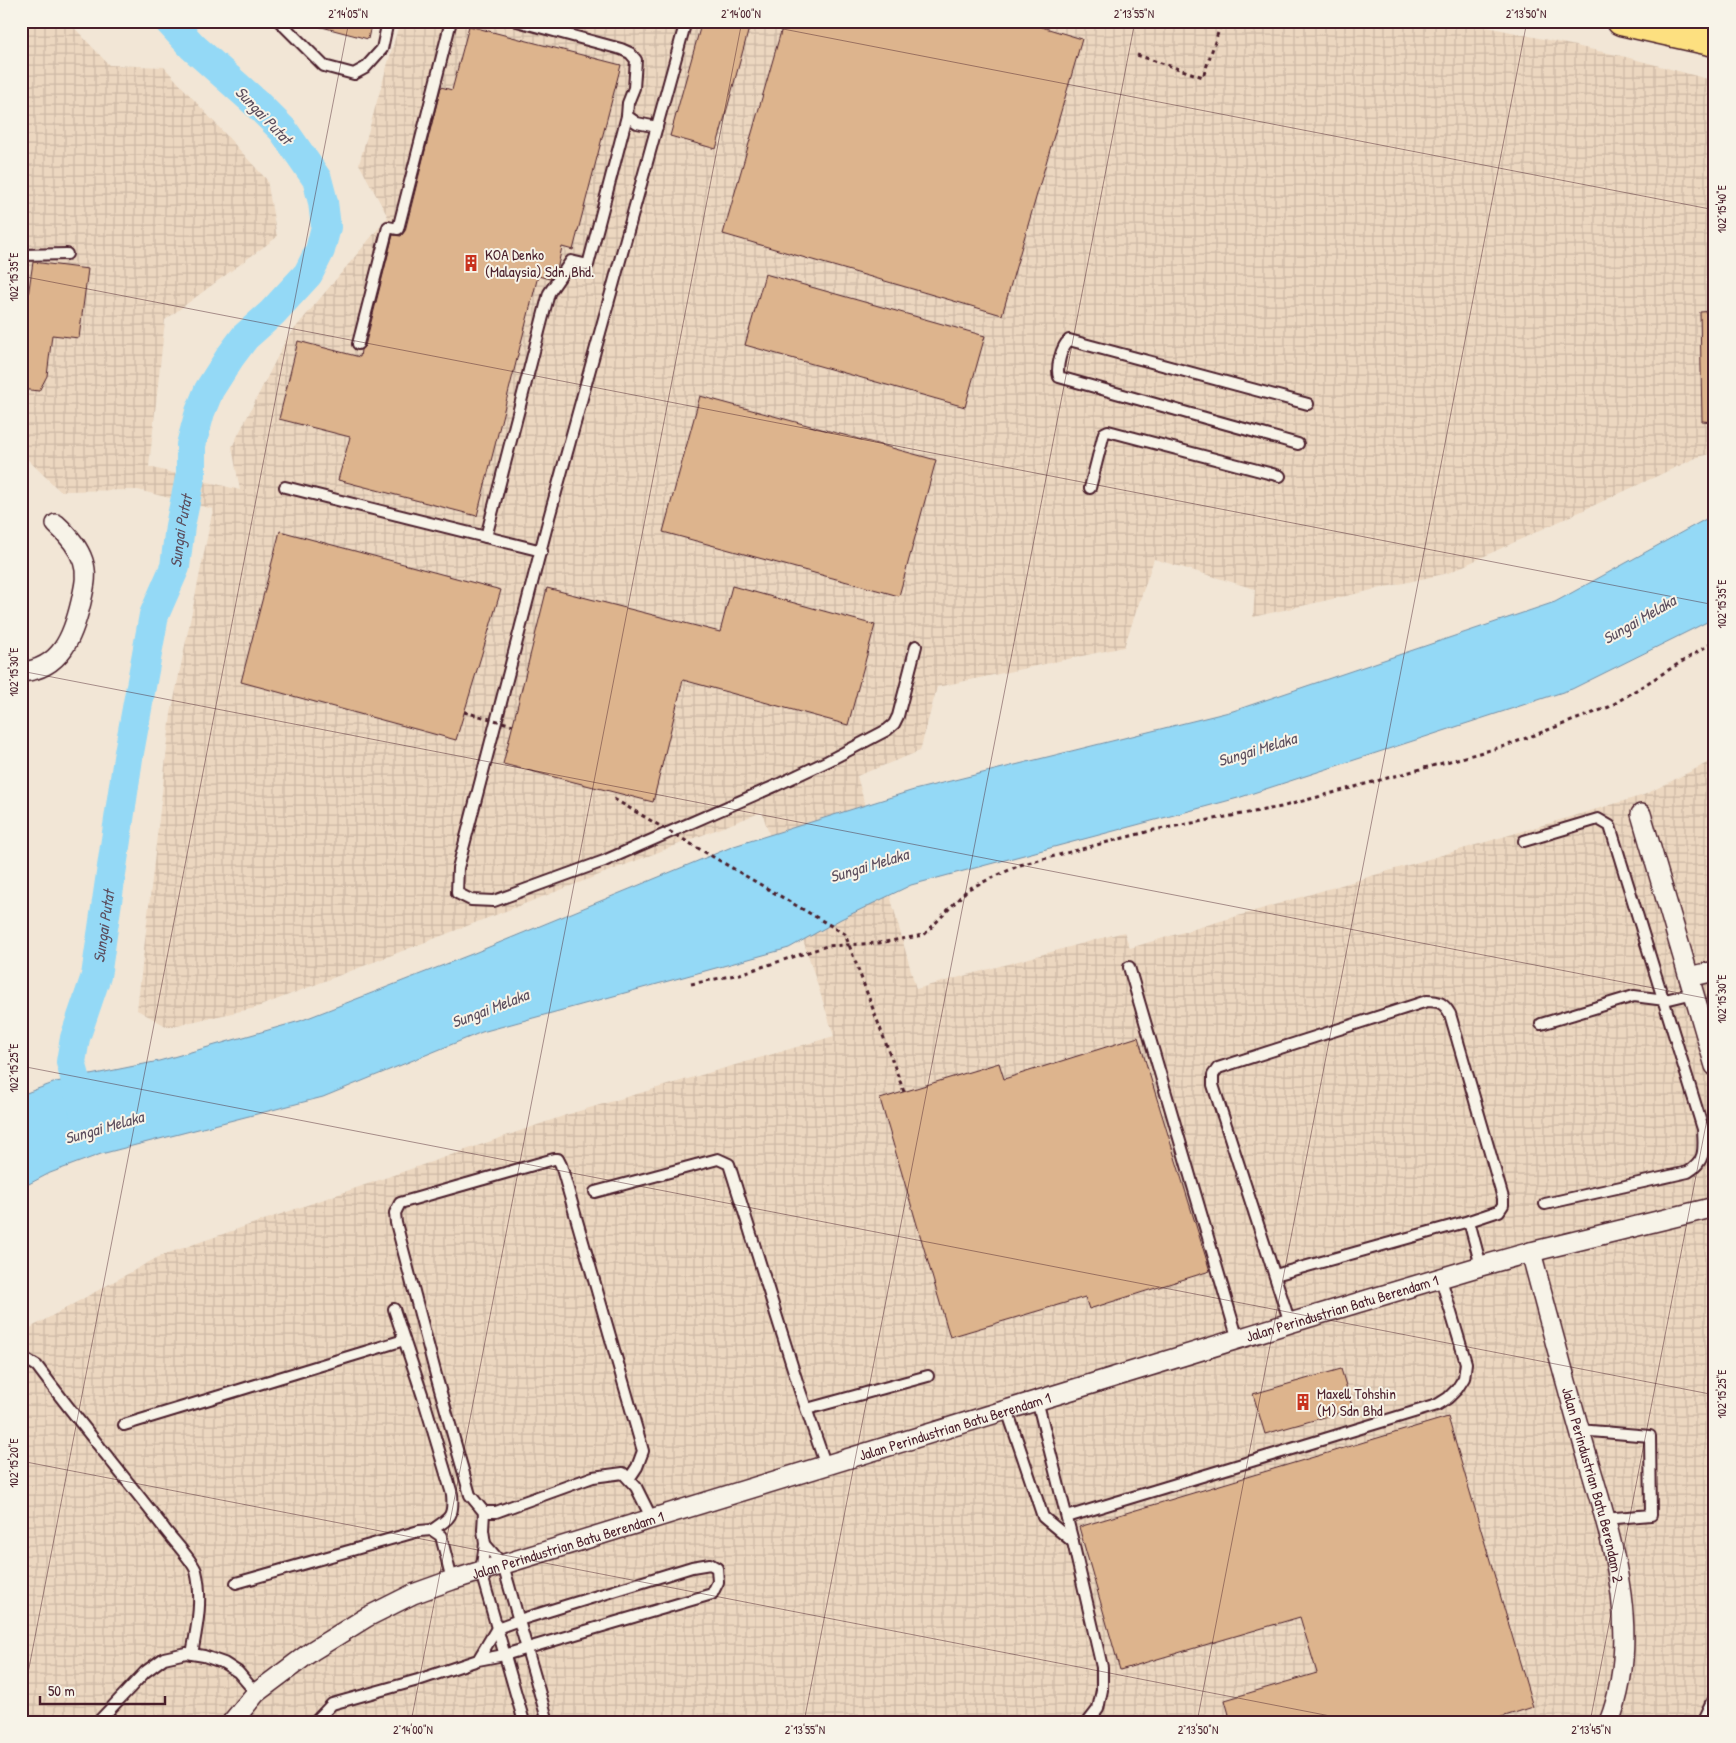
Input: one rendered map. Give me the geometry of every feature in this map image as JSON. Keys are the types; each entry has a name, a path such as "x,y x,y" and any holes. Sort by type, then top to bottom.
{"main road":[{"path":"1621,21 1715,42"}],"street":[{"path":"21,672 37,670 59,655 75,626 86,578 83,560 67,533 56,524"},
{"path":"1641,814 1715,1066"},
{"path":"1691,985 1715,971"},
{"name":"Jalan Perindustrian Batu Berendam 1","path":"232,1722 256,1694 312,1652 367,1617 413,1594 452,1580 1481,1266 1715,1207"},
{"name":"Jalan Perindustrian Batu Berendam 2","path":"1531,1252 1604,1519 1616,1566 1622,1601 1623,1657 1619,1684 1609,1722"}],"lane":[{"path":"279,21 324,66 354,74 365,68 382,49 388,21"},
{"path":"358,344 388,227 398,230 451,21"},
{"path":"486,538 549,293 571,261 588,265 627,116 628,103 634,88 636,60 630,53 621,49 517,21"},
{"path":"686,21 458,868 457,893 471,900 494,901 604,861 793,777 887,730 894,724 898,716 916,646"},
{"path":"627,116 637,124 657,127"},
{"path":"21,255 67,254"},
{"path":"1298,444 1059,377 1057,372 1064,344 1069,340 1308,404"},
{"path":"1090,488 1104,434 1108,431 1280,476"},
{"path":"285,487 542,551"},
{"path":"1524,841 1598,819 1610,826 1665,1000 1703,1129 1704,1153 1697,1166 1688,1172 1545,1204"},
{"path":"1129,967 1238,1340"},
{"path":"1540,1024 1634,996 1665,1000 1691,985"},
{"path":"1275,1275 1469,1221 1498,1211 1503,1206 1503,1198 1450,1014 1445,1005 1437,1000 1427,1000 1218,1068 1213,1075 1213,1085 1290,1323"},
{"path":"548,1722 504,1565 486,1544 482,1530 484,1512 470,1495 396,1223 395,1213 400,1203 405,1200 558,1159 643,1451 638,1467 629,1479"},
{"path":"595,1192 718,1159 729,1164 826,1466"},
{"path":"1469,1221 1481,1266"},
{"path":"1067,1517 1437,1405 1448,1398 1464,1378 1466,1363 1441,1279"},
{"path":"236,1584 419,1531 432,1530 449,1518 453,1506 452,1494 394,1309"},
{"path":"124,1425 404,1340"},
{"path":"21,1363 27,1360 36,1366 195,1569 199,1590 199,1609 192,1654"},
{"path":"807,1409 928,1376"},
{"path":"1037,1400 1102,1667 1102,1690 1098,1709 1088,1722"},
{"path":"1007,1410 1043,1517 1073,1542"},
{"path":"1579,1430 1650,1436 1651,1515 1604,1519"},
{"path":"484,1512 496,1512 593,1478 623,1473 636,1487 652,1519"},
{"path":"432,1530 441,1536 452,1580"},
{"path":"486,1544 481,1572 524,1722"},
{"path":"315,1722 332,1704 418,1680 478,1660 504,1655 712,1594 718,1582 717,1568 710,1564 692,1567 497,1628 478,1660"},
{"path":"98,1722 145,1672 164,1658 186,1653 204,1656 224,1663 238,1672 256,1694"},
{"path":"1703,1722 1715,1696"},
{"path":"326,1710 330,1722"}],"path":[{"path":"1137,55 1203,77 1222,21"},
{"path":"691,984 740,974 827,946 879,943 924,935 968,889 1020,865 1154,830 1281,807 1505,746 1610,707 1715,641"},
{"path":"464,712 512,725"},
{"path":"614,799 845,934 904,1092"}],"shaded area":[{"path":"21,21 68,21 109,65 164,67 267,180 277,237 165,320 149,467 240,490 232,447 287,338 388,217 359,164 400,21 1460,21 1626,57 1715,81 1715,453 1698,457 1448,573 1253,617 1255,589 1154,559 1124,647 937,687 920,751 857,776 916,989 1124,932 1130,948 1644,795 1715,759 1715,1722 21,1722 21,1333 160,1256 569,1114 834,1036 762,812 255,1008 168,1027 137,1010 171,714 213,509 138,490 60,491 21,453"}],"water":[{"name":"Sungai Melaka","path":"1715,514 1715,618 1572,689 1238,798 911,885 841,919 789,948 482,1032 323,1097 101,1154 50,1173 21,1188 21,1095 56,1082 159,1061 300,1021 472,954 734,846 914,790 1233,711 1555,602"}],"building":[{"path":"319,21 372,21 368,39 318,26"},
{"path":"702,21 751,21 716,149 670,136"},
{"path":"784,21 1022,21 1082,39 1002,315 723,234"},
{"name":"KOA Denko (Malaysia) Sdn. Bhd.","path":"469,26 621,65 573,250 562,247 557,270 550,279 538,276 477,516 338,480 350,437 279,419 298,341 360,357 361,350 365,346 393,235 401,236 405,231 441,87 452,90"},
{"path":"33,262 88,269 79,338 52,335 47,376 39,391 21,389 21,343"},
{"path":"765,274 985,336 965,407 745,345"},
{"path":"1715,311 1715,422 1702,421 1700,312"},
{"path":"700,396 936,460 899,596 663,532"},
{"path":"280,531 501,590 456,740 241,682"},
{"path":"732,586 875,625 848,725 683,680 653,802 503,764 547,588 720,632"},
{"path":"1138,1037 1210,1271 1089,1309 1085,1297 950,1337 880,1099 999,1063 1004,1079"},
{"name":"Maxell Tohshin (M) Sdn Bhd","path":"1341,1369 1353,1409 1265,1434 1253,1394"},
{"path":"1448,1417 1533,1707 1486,1722 1231,1722 1225,1700 1317,1673 1300,1617 1120,1670 1079,1527"}],"waterway":[{"name":"Sungai Putat","path":"86,1118 71,1062 75,1038 96,976 128,758 154,615 175,567 180,526 191,473 191,445 200,412 209,390 245,337 272,313 308,274 320,250 326,227 323,202 317,179 283,130 256,103 193,47 169,21"}],"place":[{"name":"KOA Denko (Malaysia) Sdn. Bhd.","path":"471,263"},
{"name":"Maxell Tohshin (M) Sdn Bhd","path":"1303,1402"}]}
